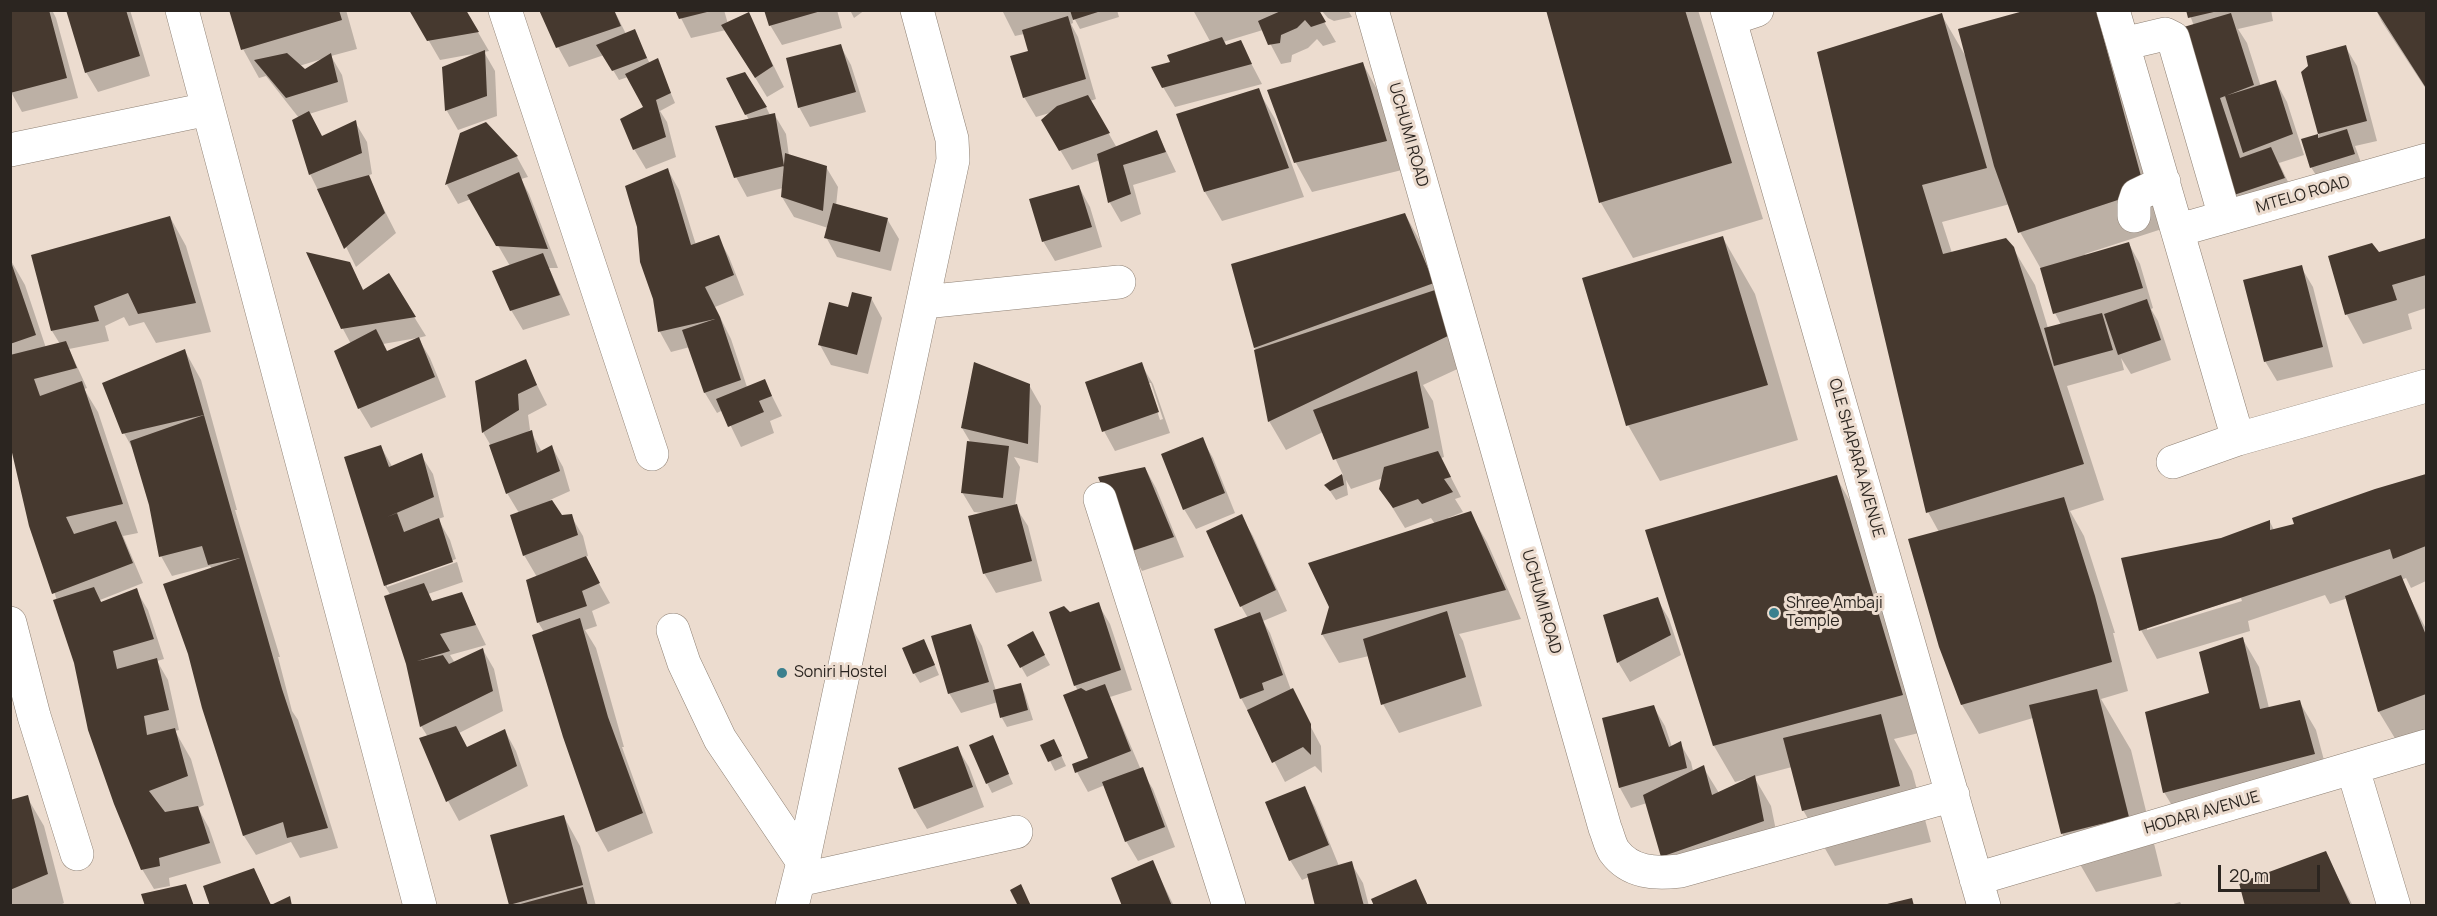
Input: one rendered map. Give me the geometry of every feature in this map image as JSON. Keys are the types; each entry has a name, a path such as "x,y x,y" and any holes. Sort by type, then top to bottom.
{"street":[{"path":"182,10 420,906"},
{"path":"505,10 652,454"},
{"path":"798,883 953,160 952,139 917,10"},
{"name":"UCHUMI ROAD","path":"1372,10 1605,828 1614,851 1632,866 1655,874 1680,872 1953,795"},
{"path":"2113,10 2238,439"},
{"name":"OLE SHAPARA AVENUE","path":"1738,13 1980,892"},
{"path":"2123,44 2165,34 2173,38 2226,217"},
{"path":"10,150 208,109"},
{"name":"MTELO ROAD","path":"2178,230 2427,160"},
{"path":"2134,216 2137,195 2164,182"},
{"path":"924,302 1119,282"},
{"path":"2173,462 2238,439 2427,386"},
{"path":"1100,500 1229,906"},
{"path":"10,623 22,720 76,854"},
{"path":"673,630 684,663 720,739 798,883"},
{"name":"HODARI AVENUE","path":"1980,892 2353,768 2427,746"},
{"path":"2353,768 2394,906"},
{"path":"798,883 1016,832"}],"building":[{"path":"10,10 49,10 67,78 10,93"},
{"path":"66,10 126,10 140,56 85,73"},
{"path":"229,10 339,10 342,20 241,50"},
{"path":"409,10 466,10 479,32 427,41"},
{"path":"539,10 614,10 621,26 556,48"},
{"path":"675,10 711,10 711,11 679,19"},
{"path":"764,10 821,10 821,11 769,26"},
{"path":"1070,10 1101,10 1101,11 1073,20"},
{"path":"1283,10 1319,10 1326,22 1311,27 1305,20 1297,28 1281,35 1280,43 1268,45 1258,21"},
{"path":"1546,10 1685,10 1732,163 1599,203"},
{"path":"2027,10 2096,10 2145,191 2018,233 1994,166 1958,29"},
{"path":"2186,10 2218,10 2218,11 2188,18"},
{"path":"2376,10 2426,10 2426,88"},
{"path":"749,12 773,66 755,78 721,25"},
{"path":"1942,13 1987,168 1922,185 1943,254 2006,238 2014,247 2084,464 1926,513 1817,52"},
{"path":"2231,13 2254,85 2220,98 2240,158 2271,147 2285,178 2225,198 2177,29"},
{"path":"1068,16 1086,79 1023,98 1010,56 1028,51 1022,30"},
{"path":"635,29 647,58 612,71 596,45"},
{"path":"1222,37 1226,45 1241,40 1252,64 1162,88 1151,67 1170,62 1167,55"},
{"path":"841,44 856,92 798,108 786,58"},
{"path":"2346,45 2367,121 2318,134 2301,72 2308,66 2306,56"},
{"path":"485,50 487,96 445,111 442,67"},
{"path":"287,53 305,69 331,53 338,82 286,98 254,60"},
{"path":"658,58 671,93 656,100 666,137 633,150 620,119 643,107 625,74"},
{"path":"1363,62 1387,141 1294,163 1267,90"},
{"path":"745,72 767,107 745,115 726,78"},
{"path":"2276,80 2293,134 2243,153 2225,96"},
{"path":"1259,88 1289,168 1204,192 1176,114"},
{"path":"1088,95 1110,133 1059,151 1041,120 1057,106"},
{"path":"309,111 322,136 356,120 362,153 309,175 292,120"},
{"path":"775,113 784,166 734,178 715,126"},
{"path":"486,122 518,156 445,185 460,133"},
{"path":"2347,129 2355,154 2310,168 2301,139 2318,134 2318,138"},
{"path":"1157,130 1166,152 1123,165 1131,194 1108,203 1097,154"},
{"path":"785,153 827,166 823,211 781,197"},
{"path":"668,168 691,245 719,235 734,275 705,287 720,317 741,380 704,393 682,330 715,319 658,332 653,299 640,262 637,227 625,186"},
{"path":"519,172 548,249 496,246 467,195"},
{"path":"369,175 385,213 344,249 317,189"},
{"path":"1079,185 1092,227 1042,242 1029,199"},
{"path":"833,203 888,218 880,252 824,238"},
{"path":"1405,213 1434,283 1254,348 1231,264"},
{"path":"170,216 196,303 138,314 128,293 94,306 99,321 51,331 31,255"},
{"path":"1723,236 1768,385 1626,426 1582,278"},
{"path":"2426,238 2426,275 2392,285 2397,300 2345,315 2328,256 2372,243 2379,252"},
{"path":"2129,242 2143,288 2053,314 2040,268"},
{"path":"306,252 350,262 363,290 389,273 416,317 341,329"},
{"path":"543,253 560,295 510,311 492,271"},
{"path":"10,259 36,335 10,344"},
{"path":"2302,265 2323,347 2264,362 2243,280"},
{"path":"1435,290 1450,335 1268,422 1254,350"},
{"path":"852,292 872,297 857,355 818,345 829,302 848,307"},
{"path":"2147,299 2161,340 2118,355 2104,314"},
{"path":"2102,313 2113,350 2054,366 2044,328"},
{"path":"376,329 387,351 419,337 435,377 358,409 334,351"},
{"path":"66,341 77,368 34,379 40,396 82,381 123,504 66,517 74,534 116,521 133,563 52,594 29,526 10,444 10,355"},
{"path":"185,349 204,415 122,434 102,383"},
{"path":"526,359 537,385 518,394 519,410 482,433 475,381"},
{"path":"974,362 1030,384 1028,444 961,428"},
{"path":"1142,362 1159,412 1102,432 1085,382"},
{"path":"1417,371 1429,428 1333,460 1313,410"},
{"path":"765,379 772,396 759,401 764,412 728,427 716,399"},
{"path":"204,415 282,689 328,828 287,838 283,822 243,836 202,708 188,654 163,584 240,558 208,565 202,546 159,557 149,505 130,441"},
{"path":"532,430 537,453 552,445 560,471 506,494 489,445"},
{"path":"1203,437 1225,493 1183,510 1161,454"},
{"path":"967,441 1009,446 1003,498 961,493"},
{"path":"381,445 389,467 422,453 434,497 387,517 397,513 404,532 439,518 453,562 384,586 344,457"},
{"path":"1438,451 1451,477 1444,479 1453,492 1422,504 1418,499 1393,508 1379,489 1384,467"},
{"path":"1145,467 1174,537 1129,552 1098,477"},
{"path":"1342,474 1344,485 1330,491 1324,485"},
{"path":"2426,474 2426,546 2393,559 2390,549 2139,631 2121,558 2221,538 2270,520 2270,530 2294,524 2292,518"},
{"name":"Shree Ambaji Temple","path":"1837,475 1903,695 1713,746 1645,530"},
{"path":"2064,497 2095,596 2112,662 1961,705 1939,647 1908,539"},
{"path":"552,500 562,515 572,514 578,535 523,556 510,515"},
{"path":"1017,504 1032,561 983,574 968,516"},
{"path":"1471,511 1506,590 1321,635 1329,607 1308,563"},
{"path":"1242,514 1276,590 1240,607 1206,531"},
{"path":"586,556 600,583 582,591 587,606 537,623 526,580"},
{"path":"2401,575 2426,635 2426,694 2378,712 2345,596"},
{"path":"424,583 432,601 462,592 476,625 440,634 450,651 417,661 443,655 449,664 483,648 493,691 420,727 406,664 384,596"},
{"path":"94,587 101,602 137,588 154,639 113,651 117,669 157,658 169,710 144,716 147,735 175,728 188,776 149,791 165,812 198,806 210,843 159,858 160,866 141,870 114,804 88,730 74,663 53,600"},
{"path":"1658,597 1671,635 1617,663 1603,615"},
{"path":"1099,602 1121,670 1074,686 1049,612 1064,606 1070,612"},
{"path":"1447,611 1466,677 1381,705 1363,639"},
{"path":"1260,612 1283,675 1262,683 1264,690 1240,699 1214,629"},
{"path":"580,618 608,717 643,813 596,832 563,737 532,635"},
{"path":"971,624 989,682 948,694 931,636"},
{"path":"1033,631 1045,655 1020,668 1007,645"},
{"path":"2243,637 2260,709 2300,700 2315,754 2163,793 2145,712 2209,693 2199,652"},
{"path":"924,639 935,665 913,674 902,648"},
{"path":"1021,683 1028,710 1000,718 993,690"},
{"path":"1105,684 1131,751 1075,773 1072,764 1088,758 1063,695 1081,688 1086,691"},
{"path":"1293,688 1311,724 1311,755 1303,747 1272,763 1247,710"},
{"path":"2097,689 2129,817 2061,834 2029,705"},
{"path":"1654,705 1669,747 1681,741 1687,768 1619,788 1602,718"},
{"path":"1881,714 1900,786 1802,811 1783,738"},
{"path":"456,726 467,747 505,729 517,766 446,802 419,738"},
{"path":"993,735 1009,774 986,784 969,745"},
{"path":"1054,739 1062,756 1048,762 1040,745"},
{"path":"958,746 973,787 914,809 898,768"},
{"path":"1704,765 1712,795 1755,775 1764,821 1661,857 1643,795"},
{"path":"1143,767 1165,827 1125,842 1102,782"},
{"path":"1305,786 1329,845 1289,861 1265,802"},
{"path":"28,795 48,874 10,890 10,800"},
{"path":"564,815 583,885 509,905 490,835"},
{"path":"2326,851 2351,906 2245,906 2239,883"},
{"path":"1153,860 1172,906 1122,906 1111,878"},
{"path":"1352,861 1364,906 1315,906 1307,874"},
{"path":"254,868 271,905 290,896 292,906 210,906 203,886"},
{"path":"1416,879 1428,906 1374,906 1371,899"},
{"path":"186,884 194,906 145,906 141,894"},
{"path":"1021,884 1031,906 1018,906 1010,890"},
{"path":"583,887 588,906 517,906 517,905"},
{"path":"1912,898 1914,906 1883,906 1883,905"}],"place":[{"name":"Shree Ambaji Temple","path":"1774,613"},
{"name":"Soniri Hostel","path":"782,673"}]}
